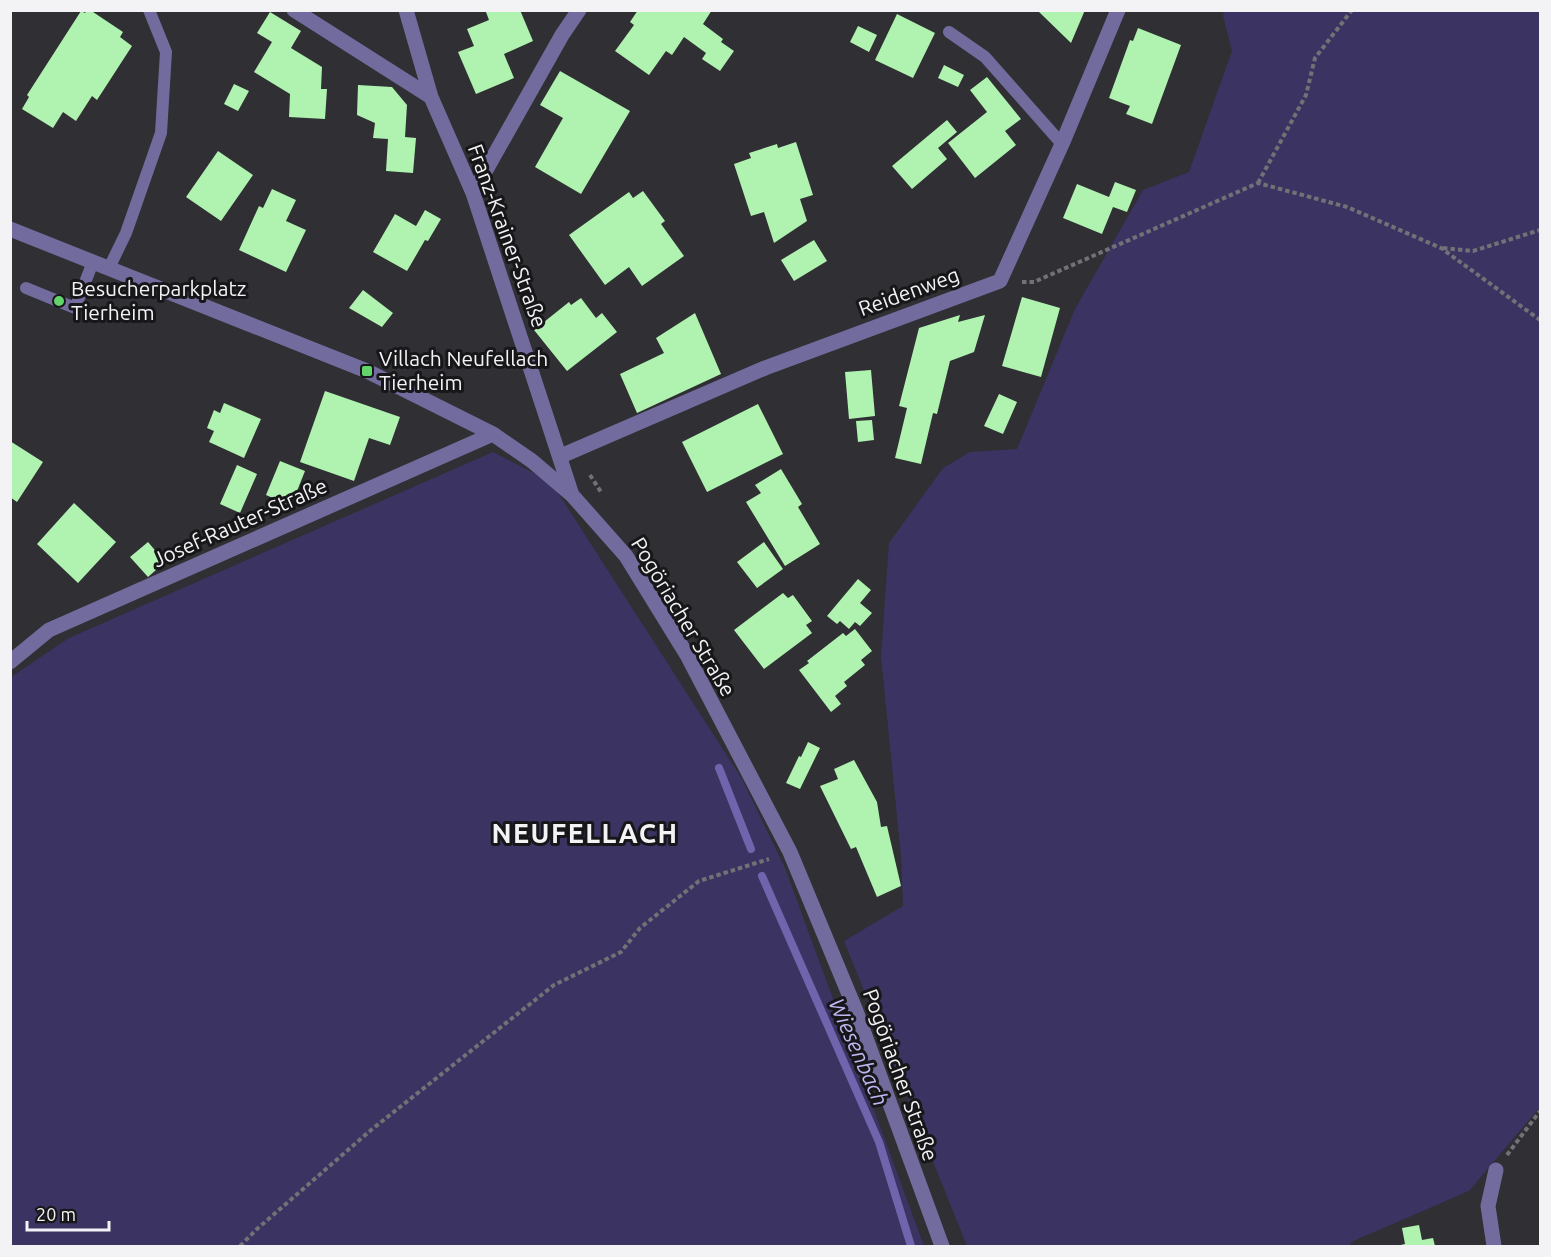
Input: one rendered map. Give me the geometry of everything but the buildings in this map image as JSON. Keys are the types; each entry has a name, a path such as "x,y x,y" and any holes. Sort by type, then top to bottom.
{"street":[{"path":"294,10 431,97"},
{"name":"Franz-Krainer-Straße","path":"406,10 431,97 473,193 572,495"},
{"path":"473,193 579,10"},
{"path":"1000,281 1062,144 1118,10"},
{"name":"Pogöriacher Straße","path":"10,229 367,371 493,434 531,461 572,495 626,556 687,654 790,852 856,1011 942,1246"},
{"name":"Reidenweg","path":"561,456 765,368 1000,281"},
{"name":"Josef-Rauter-Straße","path":"10,662 49,630 493,434"},
{"path":"1494,1246 1488,1206 1496,1170"}],"lane":[{"path":"109,268 126,233 161,134 166,52 149,10"},
{"path":"949,32 985,57 1062,144"},
{"path":"26,288 75,308 93,262"}],"path":[{"path":"1000,281 1035,282 1258,183 1306,95 1315,58 1352,10"},
{"path":"1258,183 1347,207 1441,248 1540,320"},
{"path":"1441,248 1473,251 1540,230"},
{"path":"240,1246 371,1130 554,985 621,952 640,928 699,881 790,852"},
{"path":"1496,1170 1540,1111"}],"shaded area":[{"path":"1224,11 1540,11 1540,1107 1469,1191 1351,1242 1350,1246 967,1246 844,941 903,906 901,856 881,656 889,543 943,468 970,452 1017,449 1075,309 1143,190 1189,172 1232,51 1223,16"},
{"path":"493,452 551,482 742,779 785,868 924,1246 11,1246 11,677 69,638"}],"waterway":[{"name":"Wiesenbach","path":"719,768 751,849"},
{"name":"Wiesenbach","path":"762,876 879,1142 911,1246"}],"place":[{"name":"Besucherparkplatz Tierheim","path":"59,301"},
{"name":"Villach Neufellach Tierheim","path":"367,371"}],"district":[{"name":"NEUFELLACH","path":"585,834"}]}
